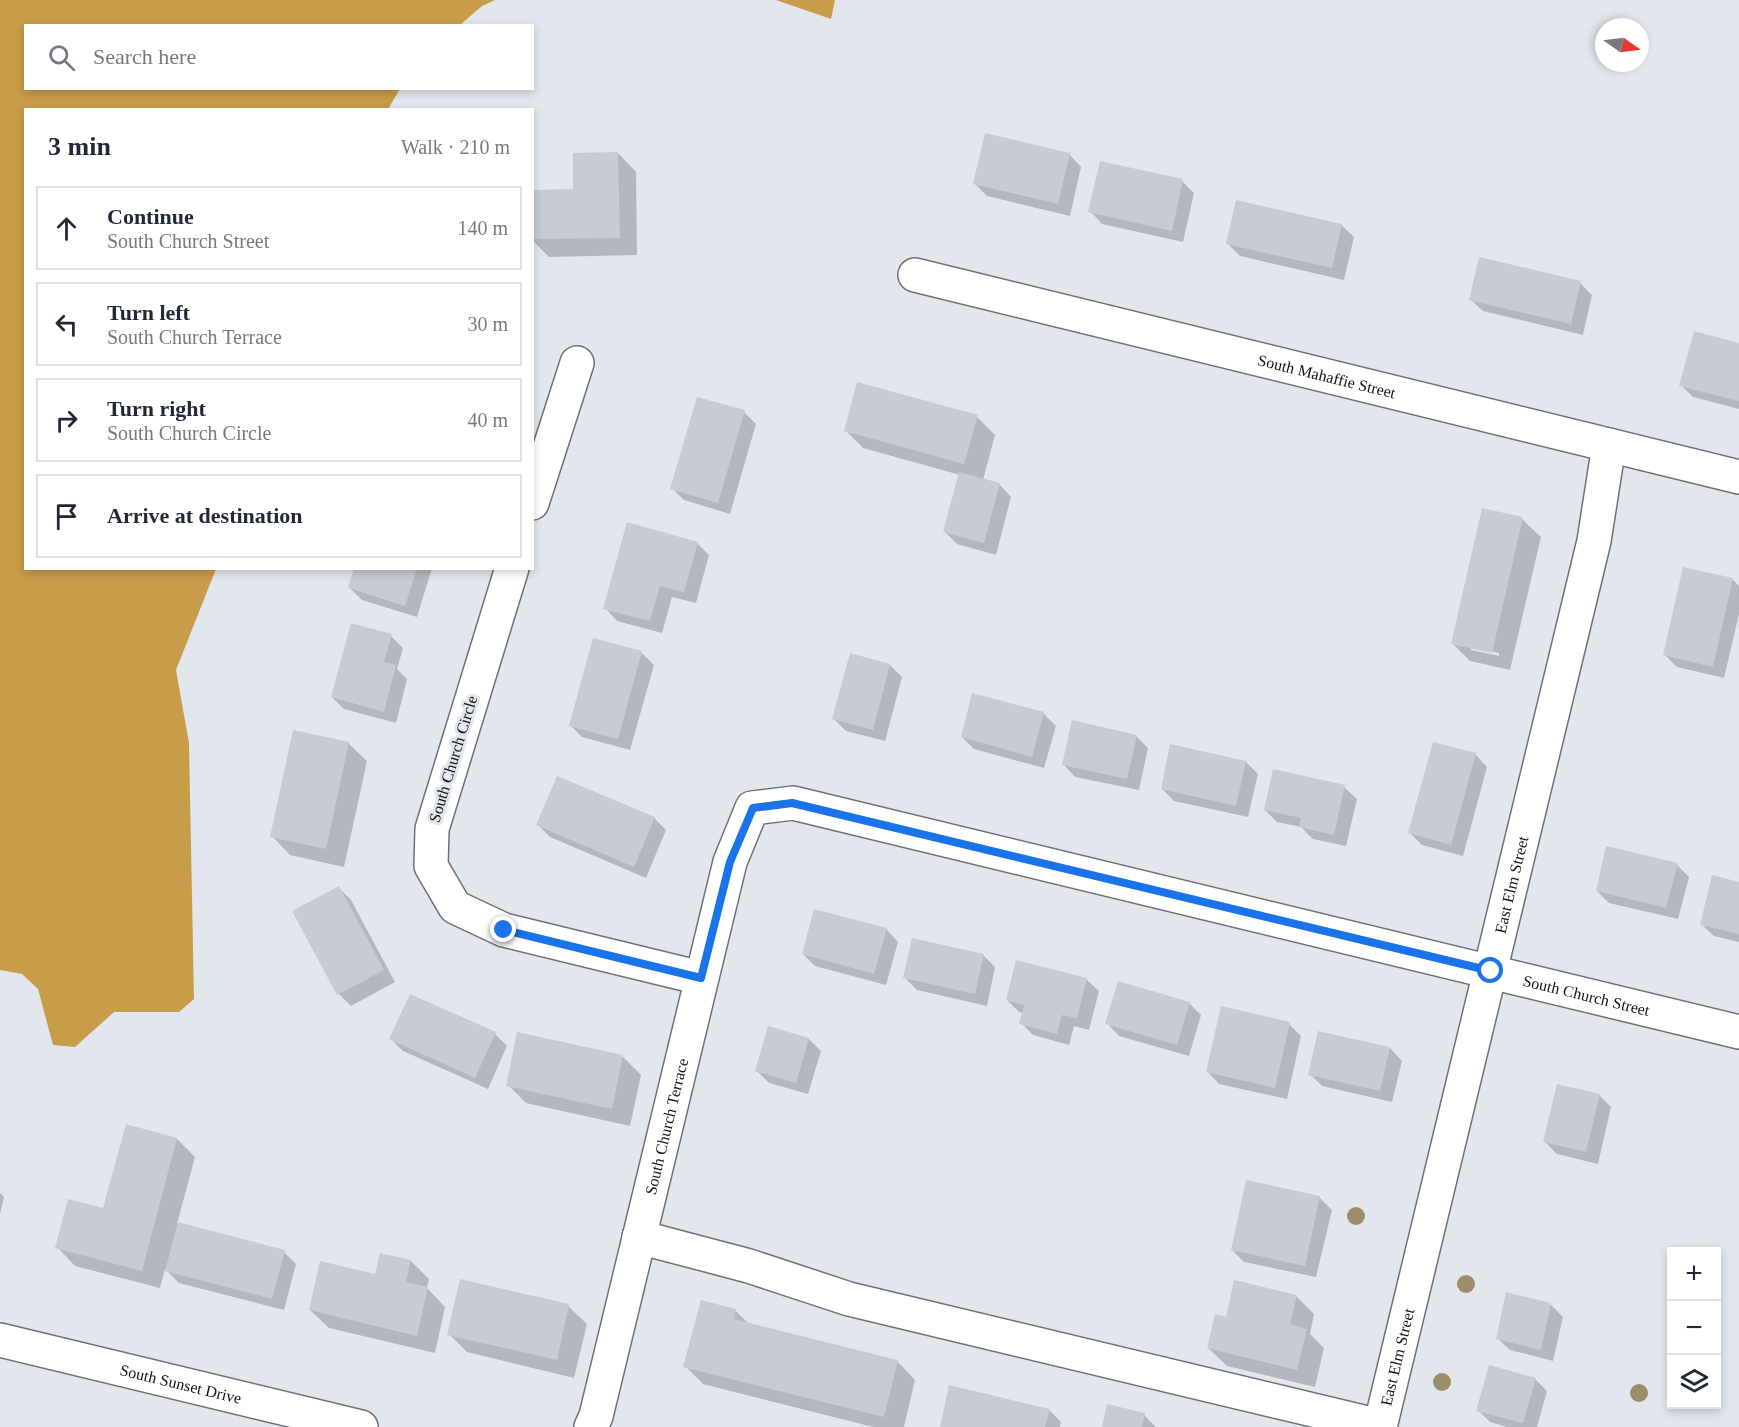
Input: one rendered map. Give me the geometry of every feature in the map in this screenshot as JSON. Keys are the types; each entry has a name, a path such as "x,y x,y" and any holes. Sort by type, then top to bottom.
{"street":[{"name":"South Mahaffie Street","path":"915,275 1739,477"},
{"path":"534,496 577,363"},
{"name":"East Elm Street","path":"1380,1426 1594,541 1609,445"},
{"name":"South Church Circle","path":"511,570 432,829 431,866 454,907 504,930 701,978"},
{"name":"South Church Street","path":"746,826 753,808 792,803 1739,1032"},
{"name":"South Church Terrace","path":"591,1427 596,1416 730,862 746,826"},
{"path":"639,1237 749,1266 849,1299 1380,1426"},
{"name":"South Sunset Drive","path":"0,1340 253,1414 361,1427"}],"shaded area":[{"path":"0,0 495,0 482,6 461,24 24,24 24,90 399,90 389,108 24,108 24,570 216,570 176,670 189,743 194,999 179,1012 114,1012 75,1047 53,1045 38,989 22,974 0,970"},
{"path":"776,0 835,0 831,19"}],"building":[{"path":"985,133 1070,153 1058,204 973,184"},
{"path":"618,152 620,238 534,239 534,190 573,189 573,153"},
{"path":"1100,161 1183,179 1172,231 1088,212"},
{"path":"1236,200 1342,224 1332,268 1226,244"},
{"path":"1479,257 1581,281 1571,324 1469,300"},
{"path":"1694,331 1739,343 1739,401 1679,386"},
{"path":"857,382 978,415 964,464 844,431"},
{"path":"697,397 745,410 718,503 670,489"},
{"path":"959,472 1000,483 984,543 943,532"},
{"path":"1482,508 1523,517 1492,653 1451,644"},
{"path":"627,522 698,542 684,592 660,586 650,621 603,609"},
{"path":"1683,567 1733,578 1713,667 1663,655"},
{"path":"353,570 416,570 405,606 348,588"},
{"path":"351,623 392,634 384,662 396,665 384,712 331,697"},
{"path":"593,638 642,651 618,739 569,726"},
{"path":"850,653 890,664 873,730 832,719"},
{"path":"972,693 1044,712 1032,757 961,737"},
{"path":"1072,720 1137,735 1127,779 1062,765"},
{"path":"293,730 349,742 326,849 270,837"},
{"path":"1433,742 1476,753 1451,845 1408,833"},
{"path":"1170,744 1246,761 1236,806 1161,789"},
{"path":"1273,769 1345,785 1334,835 1299,827 1301,818 1264,810"},
{"path":"557,776 655,817 634,867 536,825"},
{"path":"1606,846 1678,863 1666,908 1596,891"},
{"path":"1712,875 1739,882 1739,934 1700,925"},
{"path":"339,886 384,970 337,995 292,911"},
{"path":"814,909 887,928 874,974 802,954"},
{"path":"912,938 984,954 975,994 903,978"},
{"path":"1016,960 1087,978 1077,1018 1062,1015 1057,1034 1019,1024 1024,1005 1006,1000"},
{"path":"1118,981 1190,1002 1177,1045 1105,1024"},
{"path":"410,994 496,1032 475,1078 389,1039"},
{"path":"1221,1006 1290,1022 1275,1088 1206,1072"},
{"path":"768,1026 809,1038 796,1083 755,1071"},
{"path":"1318,1031 1390,1047 1380,1091 1308,1075"},
{"path":"517,1032 623,1055 612,1109 506,1086"},
{"path":"1557,1084 1600,1094 1586,1152 1543,1142"},
{"path":"126,1124 177,1138 142,1271 55,1248 68,1199 103,1208"},
{"path":"1246,1180 1320,1196 1305,1266 1231,1250"},
{"path":"178,1222 285,1250 272,1299 165,1271"},
{"path":"380,1253 411,1260 406,1282 428,1287 417,1336 309,1310 320,1261 375,1274"},
{"path":"460,1279 569,1304 557,1360 447,1335"},
{"path":"1234,1280 1297,1295 1290,1324 1307,1329 1297,1370 1207,1348 1215,1314 1226,1317"},
{"path":"1506,1292 1551,1303 1541,1350 1496,1339"},
{"path":"701,1300 736,1309 734,1319 898,1360 884,1417 683,1367"},
{"path":"1489,1365 1536,1378 1523,1423 1476,1411"},
{"path":"949,1385 1050,1409 1045,1427 940,1427"},
{"path":"1107,1404 1145,1413 1142,1427 1102,1427"}],"route":[{"path":"504,930 701,978 730,862 753,808 792,803 1491,971"}]}
